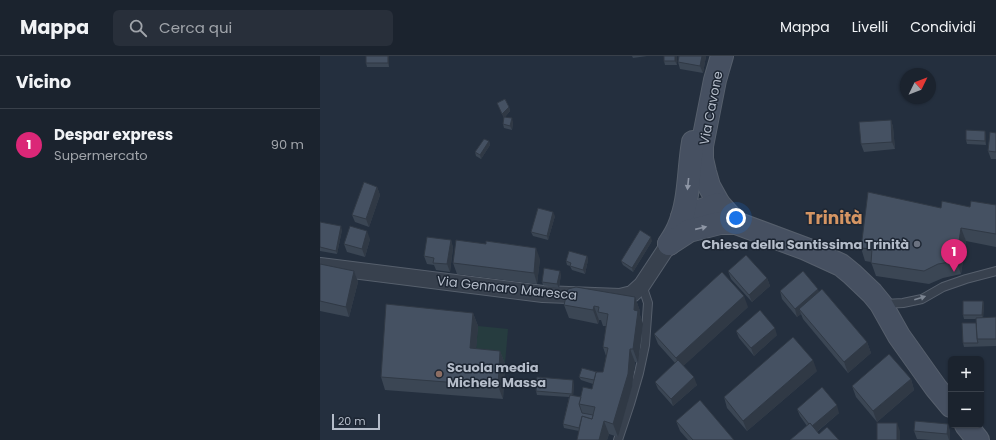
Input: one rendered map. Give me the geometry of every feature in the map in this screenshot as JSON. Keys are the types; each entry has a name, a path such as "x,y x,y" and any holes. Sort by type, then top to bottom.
{"main road":[{"name":"Via Cavone","path":"719,204 709,186 702,160 702,146 715,80 722,56"},
{"path":"669,244 682,217 696,121 702,100 715,80"},
{"path":"682,217 719,204 736,223"},
{"path":"669,244 689,231 720,223 736,223 806,249 841,265 861,281 881,304 899,336 948,402"},
{"path":"968,428 978,440"}],"street":[{"name":"Via Gennaro Maresca","path":"320,266 543,294 620,297 632,294 642,285 669,244"}],"lane":[{"path":"881,304 903,303 922,299 943,287 996,271"},
{"path":"618,440 639,373 645,345 648,303 642,285"}],"green space":[{"path":"478,326 508,329 505,364 475,362"}],"building":[{"path":"366,56 388,56 388,63 366,63"},
{"path":"664,56 675,56 675,61 664,61"},
{"path":"679,56 702,56 700,66 678,62"},
{"path":"505,99 509,107 502,114 497,103"},
{"path":"504,117 512,118 510,126 503,124"},
{"path":"891,120 892,142 861,144 859,122"},
{"path":"966,130 985,131 985,141 966,140"},
{"path":"990,132 996,133 996,152 988,151"},
{"path":"484,139 489,141 480,155 475,152"},
{"path":"364,182 377,187 366,219 352,215"},
{"name":"Chiesa della Santissima Trinità","path":"868,192 941,208 942,201 970,207 971,201 996,205 996,234 961,228 956,261 938,264 924,271 871,263 872,249 861,248"},
{"path":"538,208 553,212 547,236 531,232"},
{"path":"320,222 341,226 336,251 320,247"},
{"path":"350,226 367,231 362,249 344,244"},
{"path":"640,230 651,237 632,268 621,261"},
{"path":"427,237 451,240 447,264 433,263 434,258 424,256"},
{"path":"456,240 486,244 486,241 536,248 534,273 453,263"},
{"path":"569,251 587,256 583,270 570,266 571,263 566,261"},
{"path":"746,255 767,278 749,295 728,271"},
{"path":"320,264 354,271 346,307 320,301"},
{"path":"544,268 560,271 557,284 542,282"},
{"path":"803,271 818,289 795,309 780,291"},
{"path":"722,272 744,296 676,358 654,334"},
{"path":"576,287 635,297 634,310 638,311 633,349 630,349 628,374 613,424 604,421 599,440 577,440 582,416 592,419 595,407 579,404 583,387 592,389 596,372 603,372 608,348 603,347 608,314 598,312 599,307 594,306 593,310 564,305 568,289"},
{"path":"822,289 867,342 844,362 799,309"},
{"path":"963,301 983,301 982,315 963,315"},
{"path":"386,304 473,313 470,348 500,351 498,386 381,377"},
{"path":"760,310 775,328 751,348 736,331"},
{"path":"996,317 996,339 977,339 976,318"},
{"path":"962,323 976,323 978,343 963,343"},
{"path":"793,337 813,360 743,421 724,397"},
{"path":"889,354 911,379 873,411 852,386"},
{"path":"678,360 694,377 671,399 655,382"},
{"path":"582,368 597,372 594,380 579,377"},
{"path":"537,377 573,380 572,394 536,391"},
{"path":"822,387 837,405 812,426 797,409"},
{"path":"570,395 581,397 579,404 582,413 593,415 592,419 582,416 579,428 563,424"},
{"path":"700,400 734,440 693,440 676,421"},
{"path":"915,421 948,424 947,434 914,431"},
{"path":"810,423 819,434 827,427 839,440 790,440"},
{"path":"877,423 897,423 897,440 877,440"}],"place":[{"name":"Chiesa della Santissima Trinità","path":"917,244"},
{"name":"Despar express","path":"954,272"},
{"name":"Scuola media Michele Massa","path":"439,374"}],"district":[{"name":"Trinità","path":"834,218"}]}
